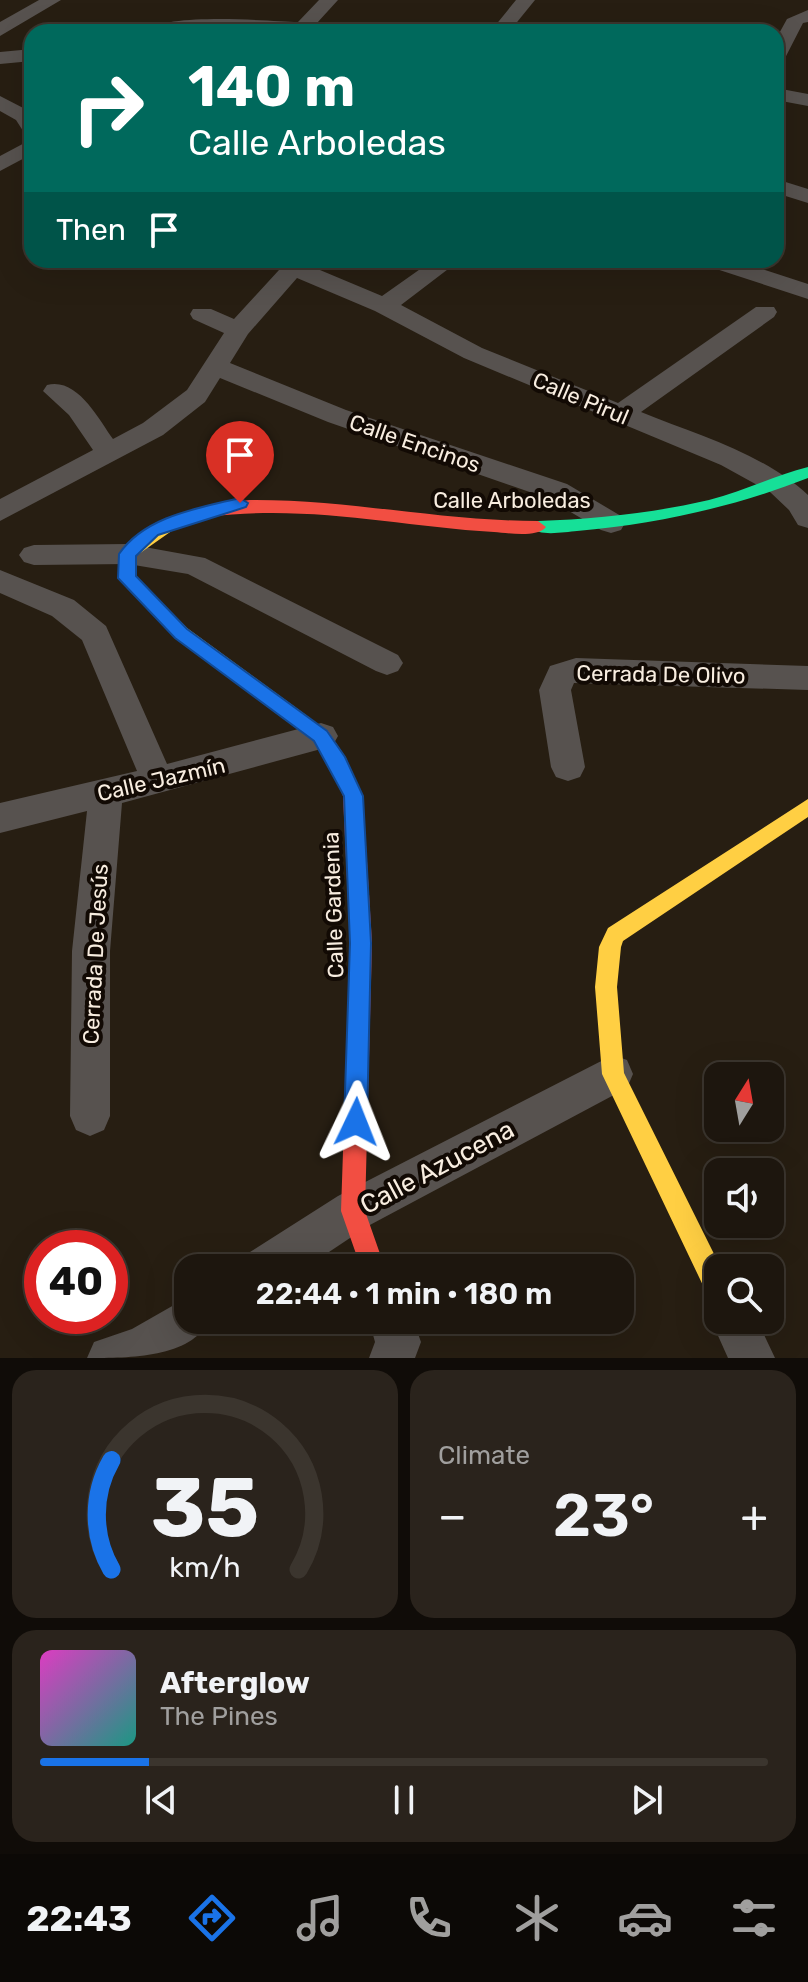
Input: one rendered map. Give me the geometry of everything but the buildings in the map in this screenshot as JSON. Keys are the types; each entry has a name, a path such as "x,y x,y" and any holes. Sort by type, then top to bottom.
{"street":[{"path":"0,30 52,0"},
{"path":"306,24 329,0"},
{"path":"506,24 526,0"},
{"path":"784,42 796,19 808,16"},
{"path":"0,58 24,56"},
{"path":"784,99 805,111"},
{"path":"0,102 24,116"},
{"path":"0,165 24,150"},
{"path":"784,188 808,196"},
{"path":"0,511 109,453 176,412 196,396 238,330 286,268"},
{"name":"Calle Pirul","path":"304,268 473,353 731,459 780,485"},
{"path":"384,306 437,268"},
{"path":"736,268 808,292"},
{"path":"620,414 765,312"},
{"path":"202,314 238,330"},
{"name":"Calle Encinos","path":"216,367 337,416 557,491 611,523"},
{"path":"56,391 78,409 109,453"},
{"name":"Calle Arboledas","path":"128,554 152,531 240,503 320,506 436,526 555,528 679,514 780,485 808,472"},
{"path":"780,485 799,503 808,518"},
{"path":"34,555 128,554 195,565 387,663"},
{"name":"Calle Gardenia","path":"128,554 127,578 171,624 321,736 339,763 353,796 361,943 353,1211"},
{"path":"0,581 61,604 81,617 95,634 157,779"},
{"name":"Cerrada De Olivo","path":"568,767 555,690 561,675 576,670 808,678"},
{"name":"Calle Jazmín","path":"0,818 228,763 321,736"},
{"name":"Cerrada De Jesús","path":"90,1116 91,951 106,792"},
{"path":"704,1260 613,1074 606,987 610,947 615,935 808,807"},
{"name":"Calle Azucena","path":"287,1254 353,1211 613,1074"},
{"path":"353,1211 368,1254"},
{"path":"110,1358 142,1349 174,1328"},
{"path":"392,1358 398,1342 395,1334"},
{"path":"740,1334 752,1358"}],"traffic: fast":[{"path":"538,527 608,522 676,512 742,496 808,472"}],"traffic: slow":[{"path":"208,511 167,526 128,554 127,578 181,633 303,723"},
{"path":"704,1260 613,1074 606,987 610,947 615,935 808,807"}],"traffic: jam":[{"path":"208,511 290,505 455,524 538,527"},
{"path":"303,723 321,736 339,763 353,796 361,943 353,1211 368,1254"}],"route":[{"path":"240,503 152,531 128,554 127,578 181,633 321,736 339,763 353,796 361,943 356,1122"}]}
